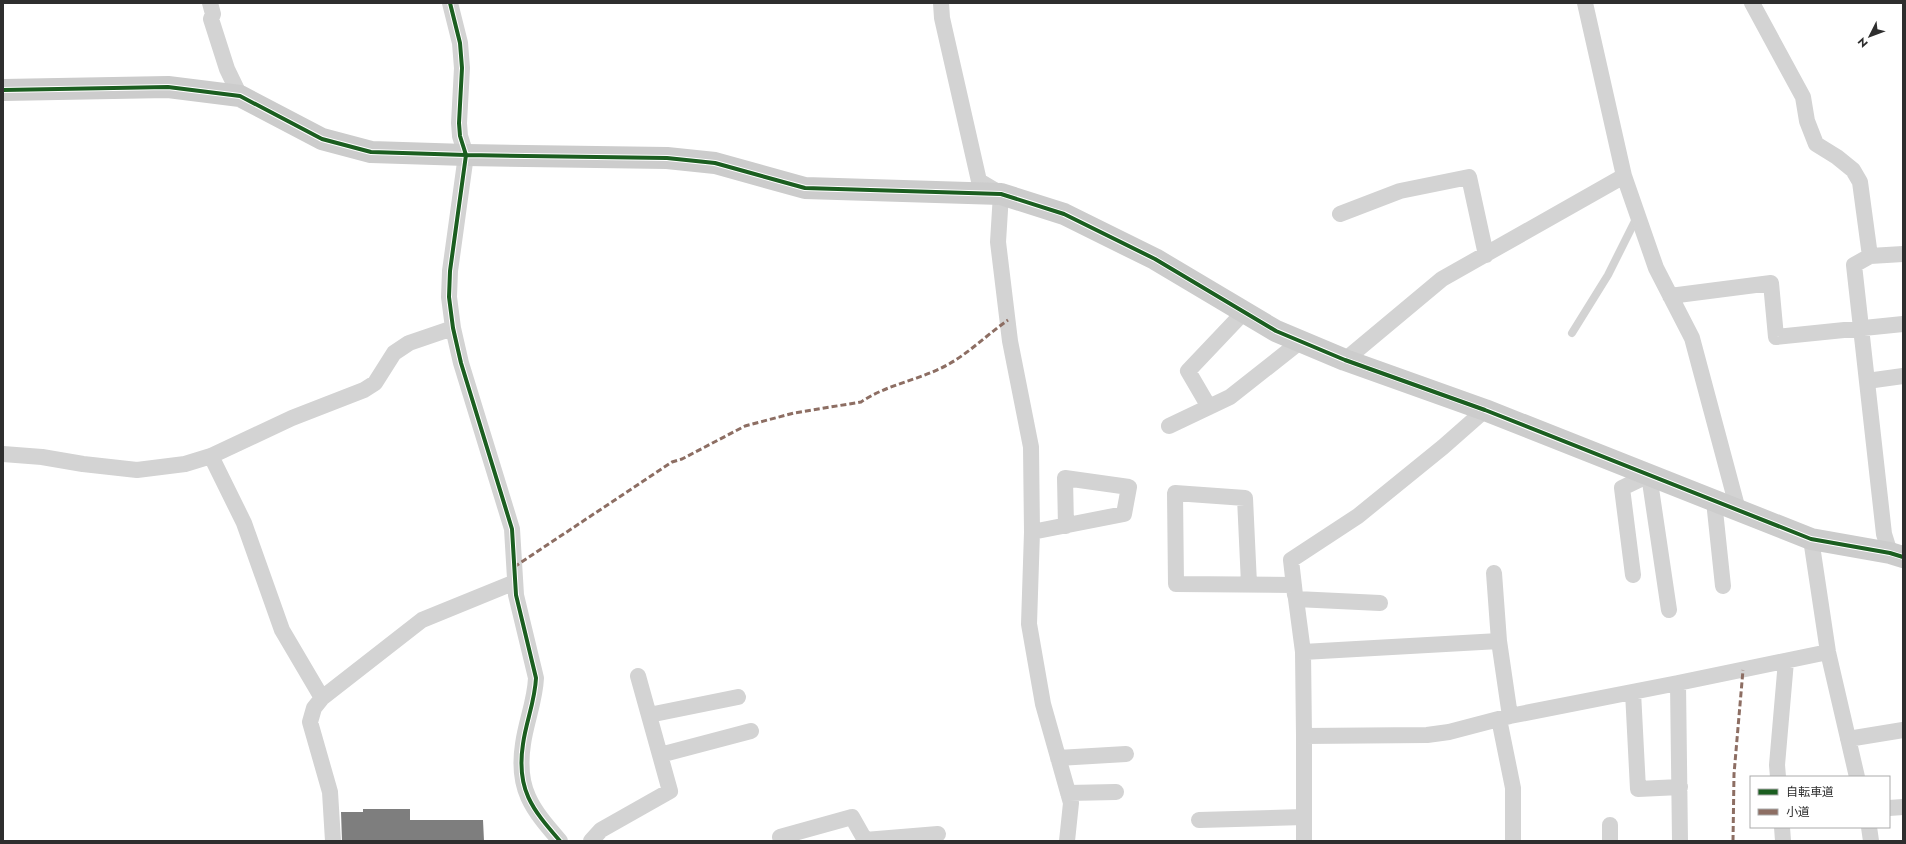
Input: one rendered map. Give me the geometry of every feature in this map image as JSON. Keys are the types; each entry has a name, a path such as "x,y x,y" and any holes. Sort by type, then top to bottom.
{"street":[{"path":"210,3 213,14 212,19 227,69 240,96"},
{"path":"450,3 460,44 462,62 459,123 460,136 466,155 450,271 450,297 453,328 461,363 512,529 516,595 536,678 535,691 523,744 521,772 533,809 560,841"},
{"path":"941,3 942,18 980,181 1001,194 1064,214 1155,259 1276,331 1345,360 1485,410 1811,539 1897,555"},
{"path":"1585,3 1624,176 1656,268 1692,338 1738,510"},
{"path":"1752,3 1803,96 1807,121 1816,144 1837,156 1853,170 1860,182 1870,256"},
{"path":"3,90 168,87 240,96 322,139 371,152 667,158 715,163 805,188 1001,194"},
{"path":"1345,360 1442,279 1624,176"},
{"path":"1340,214 1400,191 1469,177 1486,255"},
{"path":"1001,194 998,242 1010,341 1031,447 1032,532 1029,624 1042,704 1071,802 1067,841"},
{"path":"1897,555 1884,534 1854,266 1870,256 1903,254"},
{"path":"1670,296 1770,283 1776,337 1903,324"},
{"path":"1209,407 1188,371 1244,312"},
{"path":"3,454 42,457 82,464 137,470 185,464 211,456 292,418 364,390 375,383 394,353 409,343 453,328"},
{"path":"1169,426 1230,397 1301,341"},
{"path":"1866,381 1903,376"},
{"path":"1304,841 1303,652 1291,560 1358,516 1443,447 1485,410"},
{"path":"211,456 244,523 282,630 322,698"},
{"path":"1633,574 1622,488 1649,475"},
{"path":"1649,475 1669,610"},
{"path":"1250,584 1245,498 1176,493 1176,584 1250,584 1295,592 1380,603"},
{"path":"1714,501 1723,586"},
{"path":"1032,532 1066,526"},
{"path":"1811,539 1828,652 1857,776"},
{"path":"1494,573 1504,717 1513,788 1513,841"},
{"path":"333,841 330,792 310,722 314,708 322,698 422,620 515,582"},
{"path":"1303,652 1499,641"},
{"path":"1304,736 1426,735 1449,732 1504,717 1828,652"},
{"path":"1778,776 1777,765 1786,661"},
{"path":"591,841 601,830 670,791 638,676"},
{"path":"1678,683 1680,841"},
{"path":"1633,692 1638,789 1680,787"},
{"path":"649,715 738,697"},
{"path":"1848,739 1903,730"},
{"path":"660,755 751,731"},
{"path":"1058,758 1126,754"},
{"path":"1068,793 1116,792"},
{"path":"1890,808 1903,807"},
{"path":"1199,820 1304,817"},
{"path":"780,837 852,818 865,840 938,834"},
{"path":"1782,828 1783,841"},
{"path":"1868,828 1871,841"}],"lane":[{"path":"1572,333 1608,275 1638,216"}],"building":[{"path":"363,809 410,809 410,820 483,820 484,841 342,841 341,812 363,812"}],"marked path":[{"path":"514,567 672,462 682,459 745,426 794,413 861,402 893,386 927,374 949,364 1008,320"},
{"path":"1733,841 1734,774 1743,670"}],"cycle path":[{"path":"450,3 460,43 462,68 459,123 460,136 466,155 450,271 449,297 453,328 461,363 512,529 516,595 536,678 521,760 524,786 528,797 541,819 560,841"},
{"path":"3,90 168,87 240,96 322,139 371,152 667,158 715,163 805,188 1001,194 1064,214 1155,259 1276,331 1345,360 1485,410 1811,539 1890,553 1903,557"}]}
